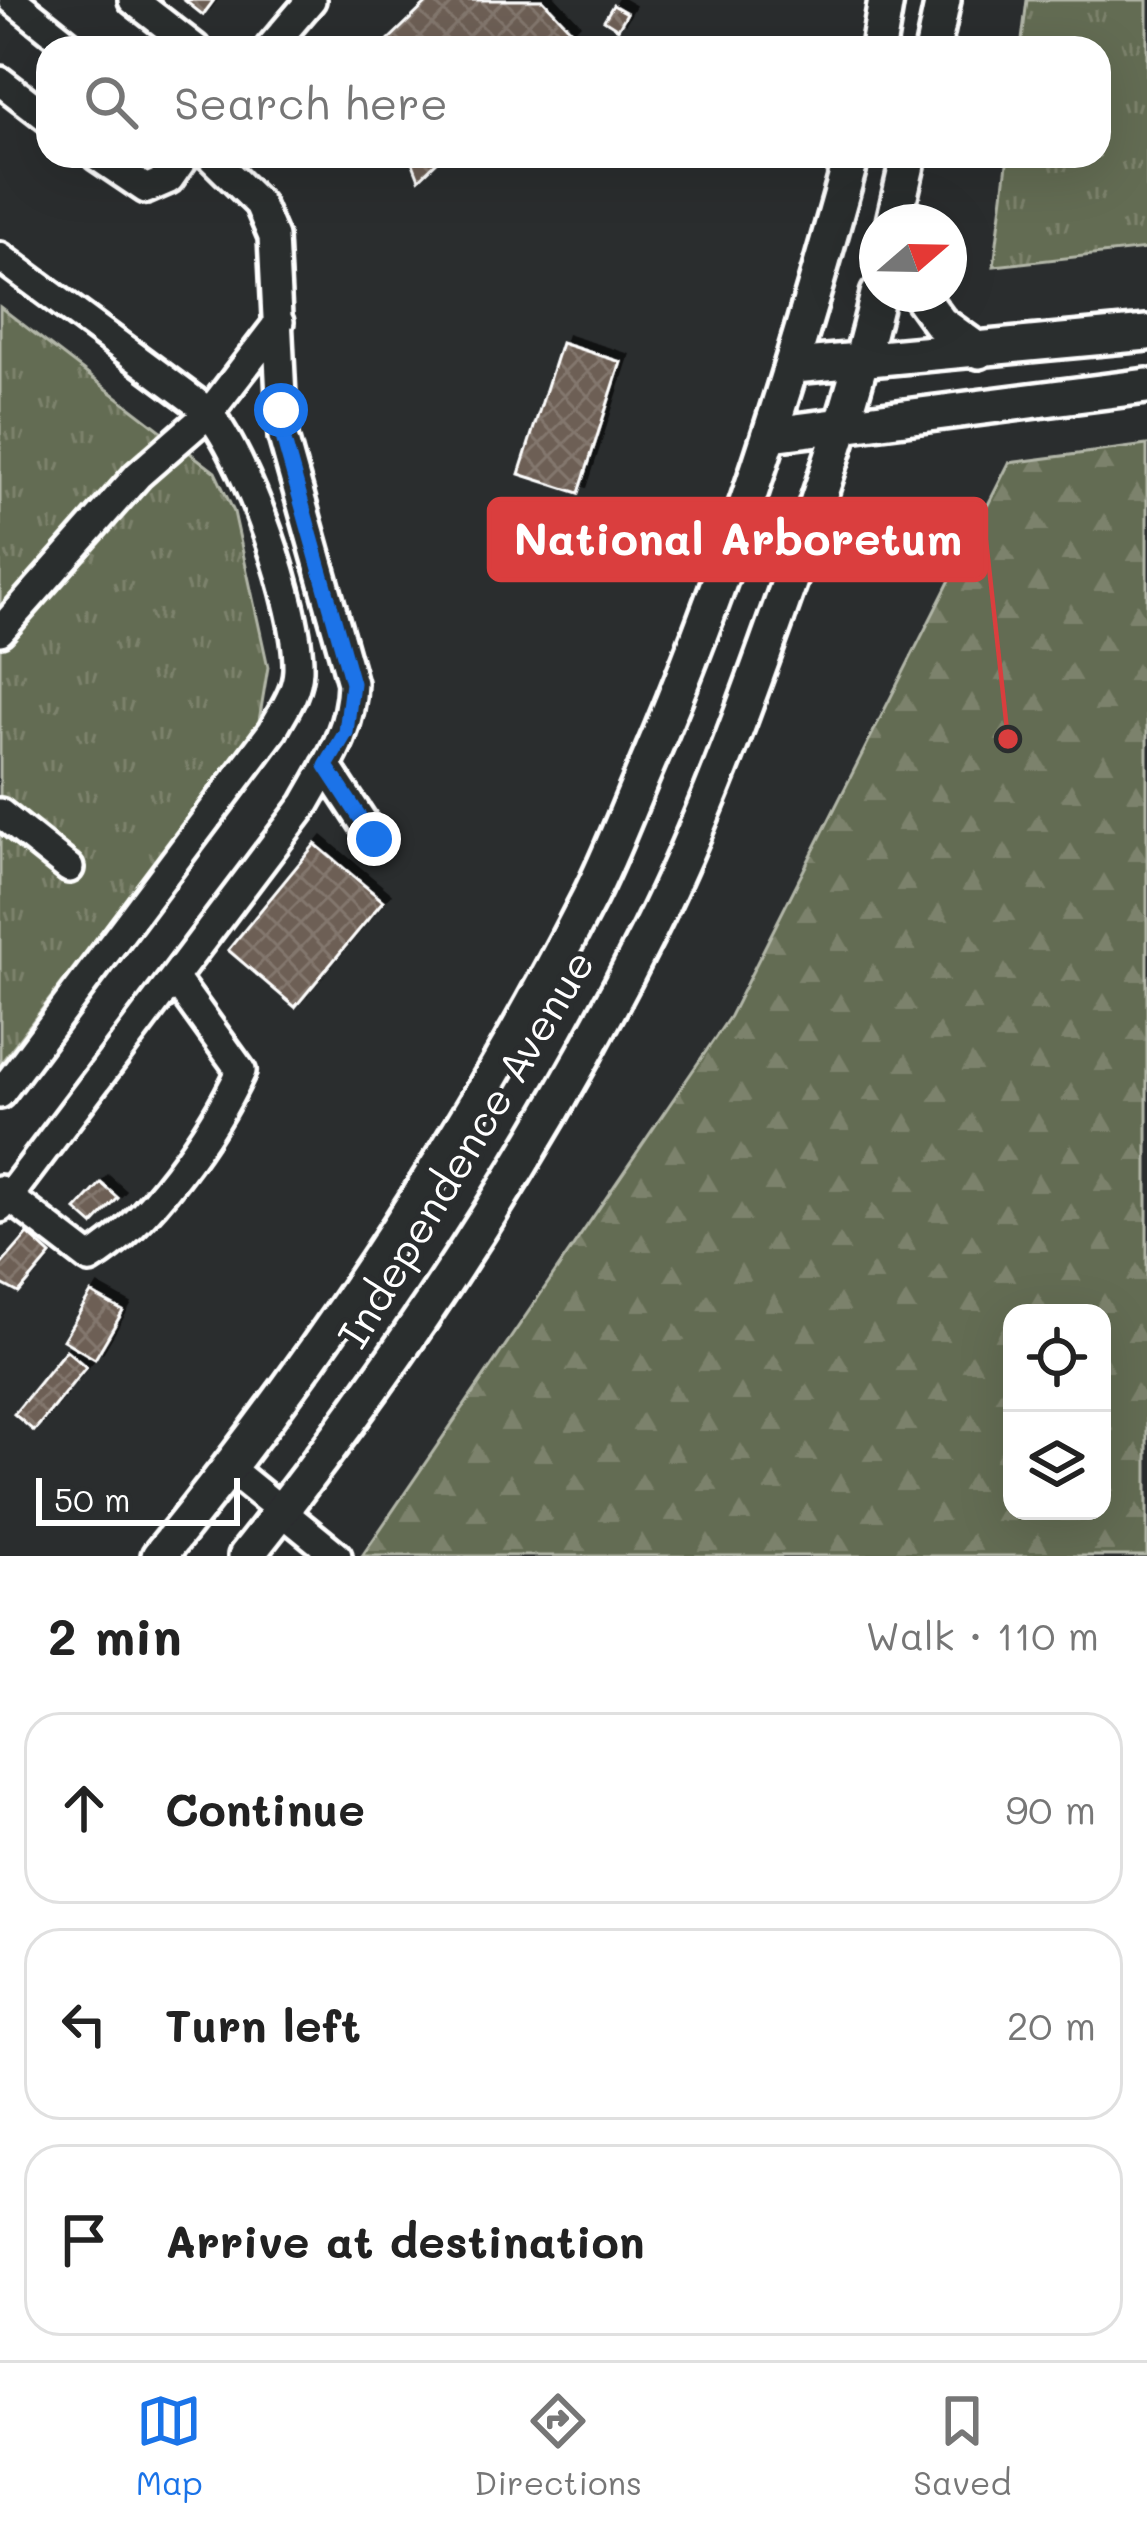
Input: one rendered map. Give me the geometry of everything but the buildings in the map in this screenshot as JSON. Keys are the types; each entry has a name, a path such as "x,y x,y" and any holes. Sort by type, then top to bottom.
{"main road":[{"path":"880,36 886,0"},
{"path":"936,36 943,0"},
{"name":"Independence Avenue","path":"159,1556 275,1414 402,1230 591,895 682,683 772,434 849,168"},
{"path":"897,204 906,168"},
{"name":"Independence Avenue","path":"246,1556 454,1272 559,1101 650,930 743,714 843,426 874,312"},
{"path":"932,312 979,351"},
{"path":"794,366 862,364 1147,333"},
{"path":"772,434 1147,386"}],"street":[{"path":"13,0 58,36"},
{"path":"133,0 180,36"},
{"path":"280,36 310,0"},
{"path":"0,81 36,109"},
{"path":"114,168 146,190 169,178 176,168"},
{"path":"174,977 241,1071 228,1098 150,1206 113,1245 91,1259 3,1198 305,804 346,732 352,683 283,437 273,237 259,204 222,168"},
{"path":"0,257 209,413 238,456 261,520 293,631 298,670 293,694 273,730 1,1092"},
{"path":"0,631 121,493 209,413 280,322"},
{"path":"326,766 374,839"},
{"path":"0,813 70,868"},
{"path":"230,1469 337,1556"}],"green space":[{"path":"1027,0 1147,0 1147,249 994,266 1006,168 1111,168 1111,36 1022,36"},
{"path":"0,307 215,472 234,512 268,667 258,727 0,1064"},
{"path":"1147,445 1147,1556 362,1556 730,1016 1009,463"}],"place":[{"name":"National Arboretum","path":"1008,739"}],"route":[{"path":"281,410 283,437 352,683 346,732 326,766 374,839"}]}
